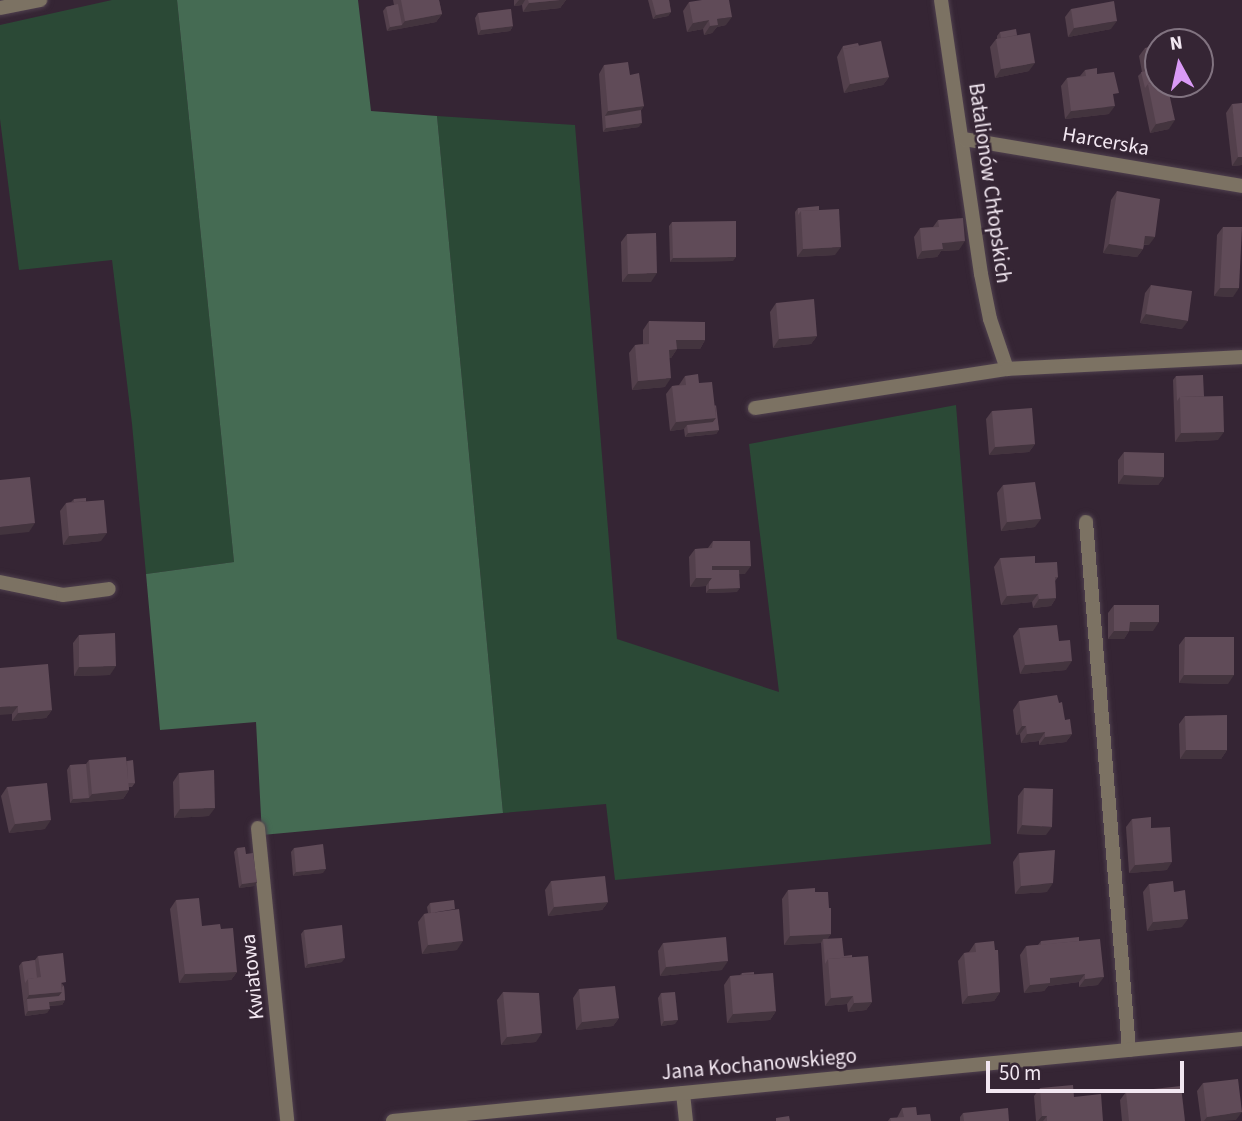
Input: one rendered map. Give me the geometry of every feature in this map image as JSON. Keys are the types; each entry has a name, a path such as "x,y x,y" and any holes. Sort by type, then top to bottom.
{"street":[{"path":"0,8 40,0"},
{"name":"Batalionów Chłopskich","path":"941,0 964,139 981,274 990,319 1007,369"},
{"name":"Harcerska","path":"964,139 1242,186"},
{"path":"755,408 1007,369 1242,357"},
{"path":"1086,523 1129,1050"},
{"path":"0,582 63,595 109,589"},
{"name":"Kwiatowa","path":"258,828 287,1121"},
{"name":"Jana Kochanowskiego","path":"393,1121 1242,1039"},
{"path":"683,1093 686,1121"}],"green space":[{"path":"112,0 177,0 234,562 146,574 132,424 112,260 19,270 0,119 0,25"},
{"path":"177,0 358,0 371,111 437,116 503,813 262,835 256,722 160,730 146,574 234,562"},
{"path":"437,116 575,125 617,639 779,692 749,444 956,405 991,844 615,880 606,804 503,813"}],"building":[{"path":"401,0 439,0 442,14 405,21"},
{"path":"528,0 560,0 529,3"},
{"path":"652,0 669,0 671,12 656,15"},
{"path":"729,0 732,17 717,19 718,25 710,26 709,20 693,23 689,2"},
{"path":"1114,1 1117,21 1074,28 1071,9"},
{"path":"398,4 402,25 390,27 386,7"},
{"path":"511,9 513,26 481,30 478,13"},
{"path":"1016,29 1017,35 1001,38 1000,32"},
{"path":"1030,33 1035,63 1001,69 996,39"},
{"path":"881,41 889,77 850,84 843,49"},
{"path":"858,43 859,46 843,49 843,46"},
{"path":"628,62 630,75 639,73 644,106 608,111 604,65"},
{"path":"1097,68 1097,74 1114,72 1119,93 1113,94 1115,106 1071,111 1067,78 1086,76 1085,70"},
{"path":"1151,98 1170,98 1175,120 1156,124"},
{"path":"1242,103 1242,157 1238,157 1232,104"},
{"path":"641,110 642,123 606,128 605,116"},
{"path":"1117,191 1160,199 1155,237 1145,236 1143,249 1109,244"},
{"path":"819,206 819,210 801,211 798,215 798,208"},
{"path":"839,209 841,247 803,249 801,211"},
{"path":"963,218 965,241 942,243 943,249 922,251 920,228 939,227 938,220"},
{"path":"736,221 736,257 673,258 672,222"},
{"path":"1223,227 1242,227 1239,288 1220,288"},
{"path":"656,233 657,273 628,274 627,234"},
{"path":"1151,285 1192,291 1188,321 1146,314"},
{"path":"814,299 817,336 779,339 776,303"},
{"path":"649,321 705,322 705,340 676,340 677,349 669,350 671,378 638,381 635,345 649,344"},
{"path":"698,374 699,383 712,382 716,418 676,422 672,386 686,385 685,376"},
{"path":"1203,375 1204,396 1180,397 1177,401 1176,376"},
{"path":"1223,396 1224,432 1181,433 1180,397"},
{"path":"716,405 719,430 688,433 687,425 713,422 716,418"},
{"path":"1032,408 1035,444 995,447 992,411"},
{"path":"1124,452 1164,453 1164,477 1124,475"},
{"path":"30,477 35,523 0,527 0,480"},
{"path":"1035,482 1041,519 1007,522 1003,485"},
{"path":"86,498 86,501 74,502 74,499"},
{"path":"104,500 107,533 69,536 66,503"},
{"path":"713,541 750,541 751,566 712,566 712,578 696,578 695,549 712,548"},
{"path":"1035,556 1035,563 1057,562 1056,598 1039,599 1038,594 1007,596 1000,558"},
{"path":"712,570 739,570 740,588 709,589"},
{"path":"1114,605 1159,605 1159,622 1130,622 1129,631 1114,631"},
{"path":"1057,625 1059,641 1070,640 1072,661 1025,665 1019,628"},
{"path":"115,633 116,666 79,667 79,635"},
{"path":"1185,637 1234,637 1234,675 1184,675"},
{"path":"48,664 52,710 18,713 18,706 0,707 0,668"},
{"path":"1057,695 1059,703 1062,702 1065,720 1070,719 1072,734 1045,737 1045,732 1027,734 1026,726 1022,726 1019,701"},
{"path":"1227,715 1227,750 1186,750 1185,716"},
{"path":"126,757 129,790 92,794 89,760"},
{"path":"133,760 135,783 128,783 127,761"},
{"path":"86,764 89,798 73,799 70,765"},
{"path":"214,770 215,808 180,809 179,773"},
{"path":"47,783 51,820 15,824 7,787"},
{"path":"1024,788 1053,789 1052,827 1022,825"},
{"path":"1151,817 1151,828 1170,827 1172,862 1135,865 1132,819"},
{"path":"323,844 326,869 296,872 294,848"},
{"path":"245,847 246,854 253,853 257,882 242,884 237,848"},
{"path":"1055,850 1053,883 1021,886 1019,853"},
{"path":"605,876 608,902 554,907 551,881"},
{"path":"1173,881 1174,892 1185,890 1188,919 1153,922 1149,884"},
{"path":"815,888 815,892 828,892 831,934 790,936 788,890"},
{"path":"199,898 202,926 220,924 221,929 233,928 237,972 185,974 176,900"},
{"path":"454,900 455,909 431,913 430,903"},
{"path":"459,909 463,941 428,945 424,914"},
{"path":"342,925 345,958 308,964 304,930"},
{"path":"726,937 728,961 666,967 663,943"},
{"path":"1079,937 1079,941 1041,945 1041,941"},
{"path":"842,938 844,956 852,957 828,959 825,964 823,939"},
{"path":"1100,939 1104,977 1085,979 1085,974 1050,978 1050,983 1030,985 1026,946"},
{"path":"994,941 995,950 998,950 1000,992 968,996 964,953 976,952 975,943"},
{"path":"63,953 66,982 61,983 62,992 29,995 28,979 41,977 38,956"},
{"path":"868,956 872,1002 854,1003 853,996 831,998 828,959"},
{"path":"35,960 37,978 28,979 25,983 22,962"},
{"path":"773,973 776,1011 733,1014 730,976"},
{"path":"64,986 65,1000 49,1002 50,1009 28,1011 27,999 59,996"},
{"path":"615,986 619,1018 582,1022 579,989"},
{"path":"503,992 539,993 542,1033 507,1037"},
{"path":"675,992 678,1020 664,1021 661,993"},
{"path":"1238,1079 1242,1112 1207,1117 1203,1083"},
{"path":"1073,1085 1074,1097 1101,1094 1103,1121 1047,1121 1047,1116 1042,1116 1040,1088"},
{"path":"1181,1086 1185,1121 1129,1121 1126,1092"},
{"path":"916,1107 917,1115 930,1114 931,1121 891,1121 890,1118 904,1117 902,1108"},
{"path":"1008,1108 1009,1121 964,1121 963,1113"},
{"path":"789,1116 790,1121 776,1121 776,1118"}]}
